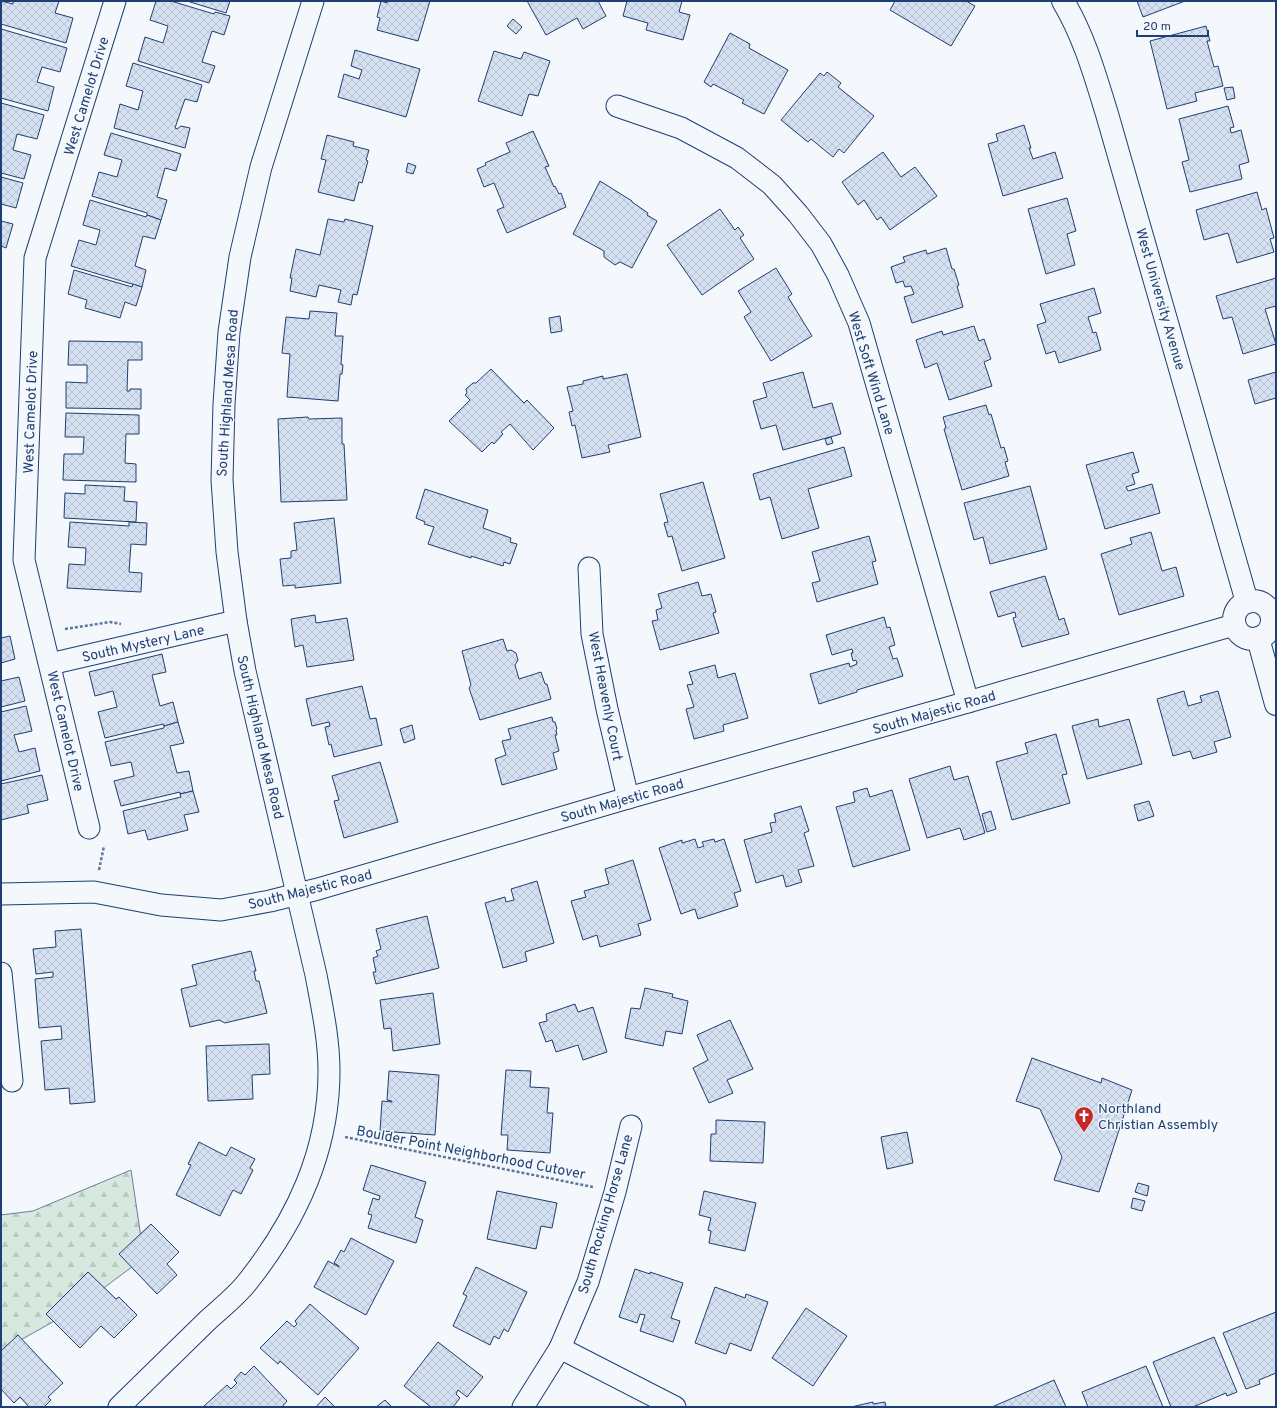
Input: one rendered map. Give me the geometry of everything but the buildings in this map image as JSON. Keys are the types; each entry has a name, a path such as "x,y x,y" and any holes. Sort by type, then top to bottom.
{"street":[{"name":"West Camelot Drive","path":"89,828 24,560 35,258 115,1"},
{"name":"South Highland Mesa Road","path":"119,1407 248,1281 282,1235 305,1190 321,1143 327,1106 329,1071 324,1020 316,975 296,895 245,671 236,621 227,552 222,480 224,404 229,332 240,257 261,167 313,1"},
{"name":"West University Avenue","path":"1063,1 1085,45 1108,114 1247,602"},
{"name":"West Soft Wind Lane","path":"617,106 681,128 736,158 772,185 798,214 821,244 838,274 859,324 968,702"},
{"name":"West Heavenly Court","path":"589,568 592,634 607,709 628,798"},
{"path":"1252,600 1261,603 1266,606 1271,614 1271,624 1269,629 1258,638 1253,639 1244,636 1234,625 1233,621 1236,611 1242,604 1247,602 1252,600"},
{"name":"South Mystery Lane","path":"50,664 236,621"},
{"name":"South Majestic Road","path":"1,894 94,892 161,905 221,910 296,895 628,798 1234,625"},
{"path":"1258,638 1276,704"},
{"path":"1,973 12,1081"},
{"name":"South Rocking Horse Lane","path":"522,1407 560,1348 588,1282 615,1192 630,1126"},
{"path":"560,1348 675,1407"}],"path":[{"path":"98,874 104,846"},
{"name":"Boulder Point Neighborhood Cutover","path":"322,1132 615,1192"}],"green space":[{"path":"131,1170 144,1258 74,1310 1,1351 1,1215 33,1211"}],"place":[{"name":"Northland Christian Assembly","path":"1084,1133"}]}
